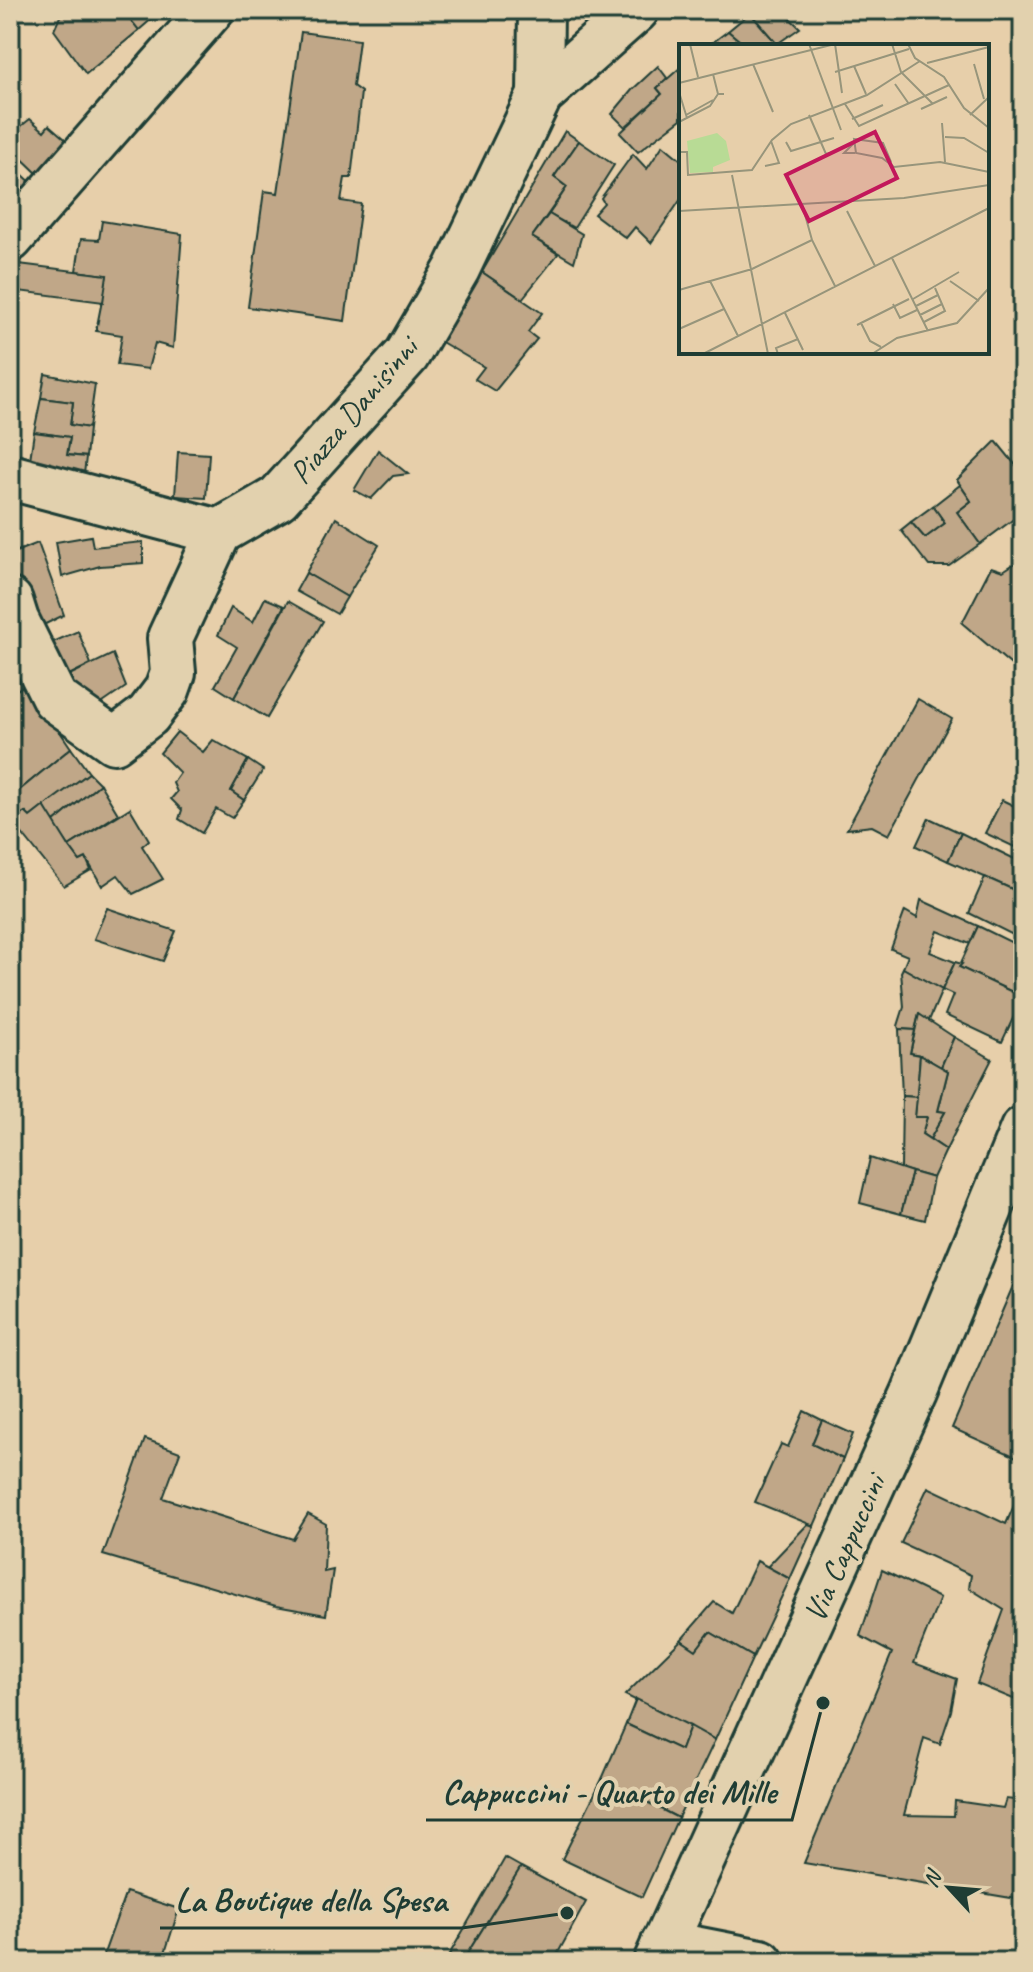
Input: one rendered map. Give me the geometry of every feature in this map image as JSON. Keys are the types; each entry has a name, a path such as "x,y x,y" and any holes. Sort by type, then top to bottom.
{"street":[{"path":"10,239 211,10"},
{"path":"540,95 541,10"},
{"name":"Piazza Danisinni","path":"219,532 278,498 407,355 457,269 540,95 636,10"},
{"path":"10,601 16,620 55,699 114,741 148,715 167,690 173,673 170,638 219,532 13,489"},
{"name":"Via Cappuccini","path":"660,1952 914,1393 1023,1129"},
{"path":"660,1952 761,1962"}],"building":[{"path":"10,10 16,10 13,87 10,90"},
{"path":"63,10 70,15 74,10 123,10 139,30 86,74 54,30"},
{"path":"123,10 149,12 162,10 139,30"},
{"path":"754,10 781,10 800,28 777,44 750,13"},
{"path":"750,13 776,44 744,44 728,31"},
{"path":"728,31 744,44 711,44"},
{"path":"301,32 359,40 353,86 361,92 351,178 345,178 341,201 361,204 345,321 248,307 264,191 278,193"},
{"path":"658,66 667,78 657,88 662,94 625,127 612,114"},
{"path":"679,69 679,121 638,152 620,133 662,94 657,88"},
{"path":"30,119 44,131 49,125 72,145 41,177 10,147 10,135"},
{"path":"565,131 579,141 554,177 567,187 532,237 558,254 522,299 482,272"},
{"path":"579,141 614,165 574,228 549,214 567,187 554,177"},
{"path":"663,145 679,158 679,202 651,243 635,227 626,238 594,214 604,203 601,198 633,154 647,169"},
{"path":"10,163 35,186 18,204 10,196"},
{"path":"549,214 582,234 574,262 532,237"},
{"path":"102,221 182,234 173,348 155,343 148,369 117,365 122,335 96,331 107,275 76,271 81,239 99,240"},
{"path":"10,262 19,264 18,291 12,291 10,301"},
{"path":"19,264 107,275 103,302 18,291"},
{"path":"482,272 542,313 528,332 537,339 495,391 475,379 484,367 440,341"},
{"path":"45,374 95,384 89,428 70,425 73,402 41,398"},
{"path":"41,398 73,402 70,425 89,428 86,457 67,455 70,437 34,432"},
{"path":"34,432 70,437 67,455 86,457 84,474 29,466"},
{"path":"996,441 1023,474 1023,512 980,544 957,512 971,501 957,480"},
{"path":"378,450 408,474 393,476 371,499 354,490"},
{"path":"178,452 209,454 206,498 175,496"},
{"path":"960,485 971,501 957,512 980,544 949,566 929,566 901,530 911,522 925,538 945,523 933,506"},
{"path":"933,506 945,523 925,538 911,522"},
{"path":"336,518 379,545 347,597 306,573"},
{"path":"91,536 93,547 143,542 143,563 100,566 62,577 56,542"},
{"path":"38,543 64,615 31,631 10,570 10,554"},
{"path":"1017,562 1023,568 1023,675 962,623 991,567 1003,571"},
{"path":"306,573 347,597 337,614 296,591"},
{"path":"265,598 284,606 234,698 215,686 237,647 218,635 231,608 253,622"},
{"path":"288,601 323,621 267,718 234,698"},
{"path":"78,631 91,664 59,680 44,646"},
{"path":"113,654 126,687 87,714 59,680"},
{"path":"10,661 27,683 10,695"},
{"path":"27,683 71,748 10,798 10,764 17,760 10,751 10,695"},
{"path":"918,699 952,719 889,835 872,826 847,829"},
{"path":"177,732 203,752 213,740 248,760 231,791 244,800 232,818 216,809 202,833 179,819 182,810 171,799 177,792 173,783 180,773 160,753"},
{"path":"71,748 89,773 30,817 25,812 12,821 10,798"},
{"path":"248,760 263,770 244,800 231,791"},
{"path":"89,773 100,784 53,823 44,806"},
{"path":"100,784 118,814 69,846 53,823"},
{"path":"1002,800 1023,810 1023,851 985,833"},
{"path":"44,806 80,861 86,858 91,870 64,886 12,821 25,812 30,817"},
{"path":"130,808 149,840 142,846 163,879 133,894 118,875 102,886 86,858 80,861 69,846"},
{"path":"929,818 961,833 948,861 916,846"},
{"path":"961,833 1023,863 1023,894 948,861"},
{"path":"985,877 1023,894 1023,940 969,913"},
{"path":"921,900 978,926 970,944 938,931 930,952 955,962 942,990 903,968 908,956 891,949 905,911 917,918"},
{"path":"107,908 176,931 163,961 94,939"},
{"path":"978,926 1023,948 1023,997 959,967"},
{"path":"955,962 962,964 959,967 1023,997 1002,1042 945,1015 953,995 942,990"},
{"path":"903,968 942,990 928,1023 919,1014 915,1030 899,1029 898,1026 904,1007"},
{"path":"919,1014 954,1037 941,1067 910,1053"},
{"path":"899,1029 915,1030 910,1053 920,1055 917,1097 902,1096"},
{"path":"954,1037 992,1059 946,1150 930,1139 945,1112 938,1111 948,1071 941,1067"},
{"path":"920,1055 948,1071 938,1111 945,1112 930,1139 922,1134 927,1117 915,1117"},
{"path":"902,1096 917,1097 915,1117 927,1117 922,1134 946,1150 933,1178 901,1169"},
{"path":"870,1158 912,1172 901,1214 860,1203"},
{"path":"912,1172 933,1178 925,1220 901,1214"},
{"path":"1013,1286 1023,1288 1023,1460 952,1428"},
{"path":"804,1411 822,1420 812,1444 843,1459 814,1526 755,1502 781,1444 788,1447"},
{"path":"822,1420 853,1434 843,1459 812,1444"},
{"path":"145,1439 180,1452 163,1498 293,1539 308,1514 326,1524 324,1572 333,1570 326,1615 276,1606 103,1555"},
{"path":"1023,1485 1023,1703 977,1684 1004,1610 969,1588 971,1575 901,1543 928,1487 1006,1524"},
{"path":"808,1524 814,1526 790,1579 767,1567"},
{"path":"757,1561 790,1579 753,1657 710,1632 696,1650 681,1640 714,1602 732,1613"},
{"path":"882,1570 940,1598 914,1663 957,1679 940,1744 924,1738 904,1815 954,1816 955,1801 1003,1808 1006,1799 1023,1801 1023,1900 804,1863 892,1653 860,1636"},
{"path":"710,1632 753,1657 715,1740 625,1695 681,1640 696,1650"},
{"path":"636,1699 690,1726 681,1750 626,1724"},
{"path":"626,1724 681,1750 690,1726 715,1740 678,1818 602,1779"},
{"path":"602,1779 678,1818 642,1897 562,1859"},
{"path":"505,1858 521,1867 467,1954 479,1962 445,1962"},
{"path":"521,1867 586,1902 553,1962 479,1962 467,1954"},
{"path":"126,1892 179,1909 162,1962 101,1962"}],"place":[{"name":"Cappuccini - Quarto dei Mille","path":"823,1703"},
{"name":"La Boutique della Spesa","path":"567,1913"}]}
